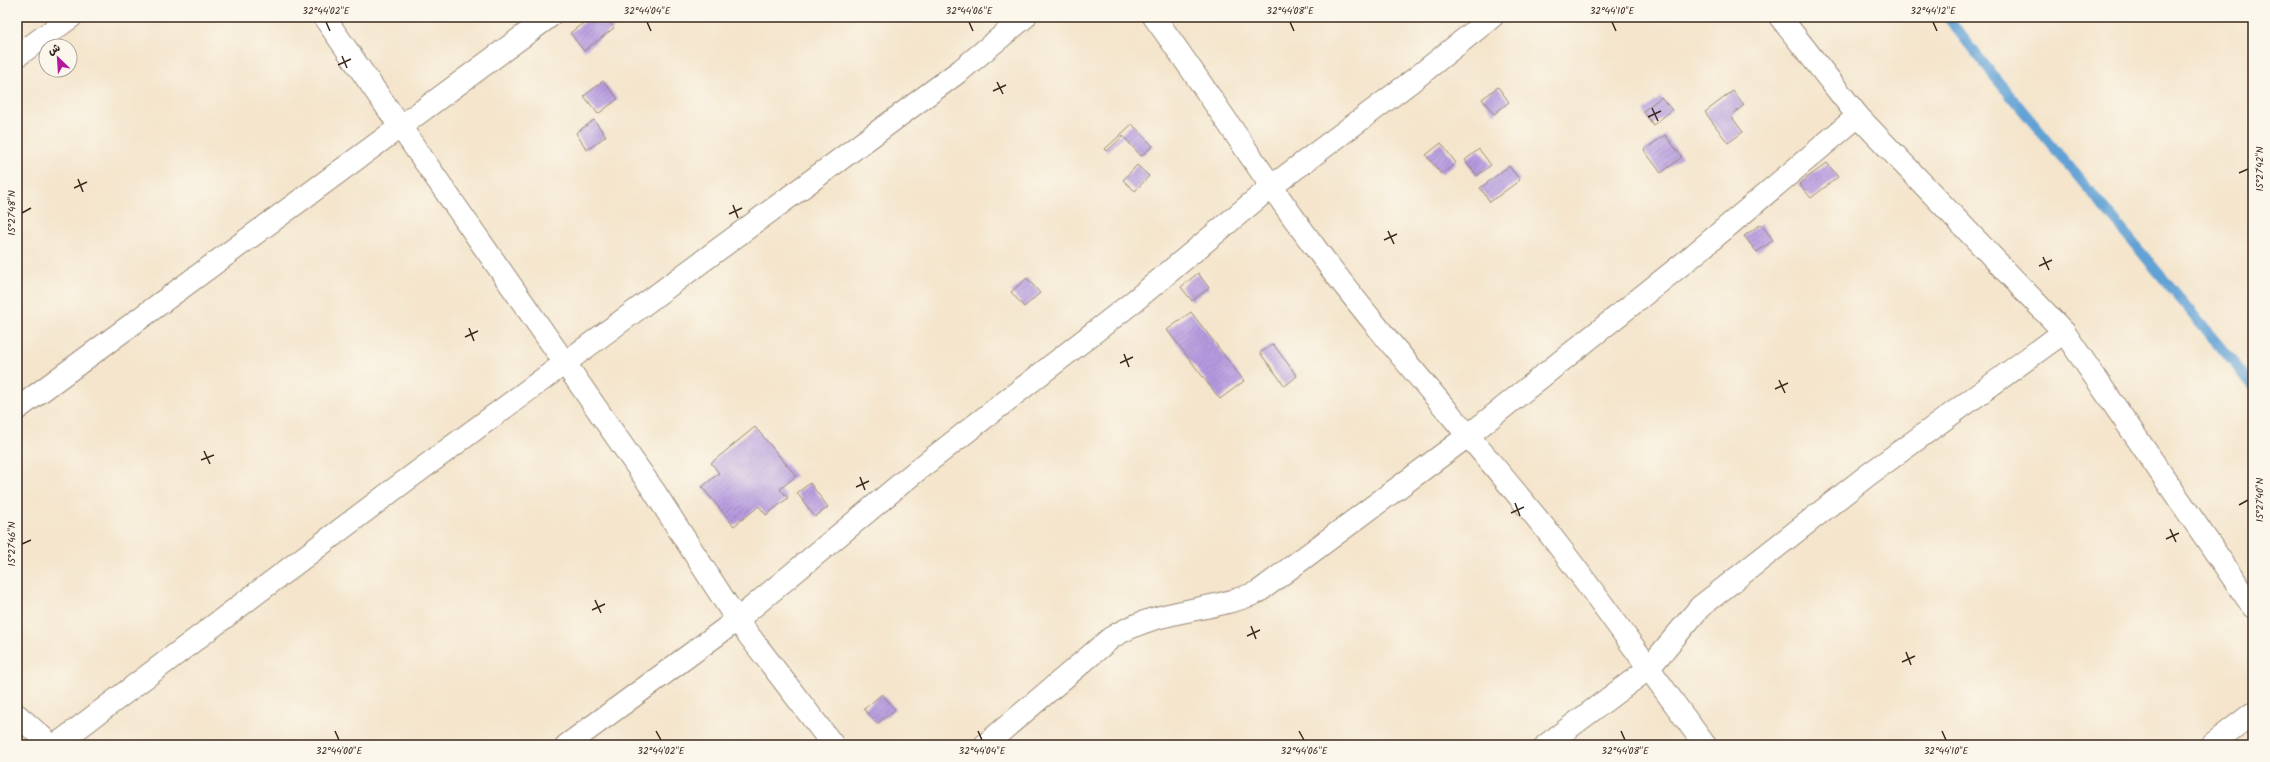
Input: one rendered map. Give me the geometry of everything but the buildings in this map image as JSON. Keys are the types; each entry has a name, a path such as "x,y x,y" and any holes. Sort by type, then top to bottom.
{"street":[{"path":"17,56 71,17"},
{"path":"324,17 400,128 479,237 654,491 737,620 832,745"},
{"path":"17,409 549,17"},
{"path":"56,745 389,493 566,364 961,70 1025,17"},
{"path":"1154,17 1226,117 1272,187 1365,312 1469,435 1546,530 1704,745"},
{"path":"567,745 737,620 915,472 1133,302 1272,187 1412,81 1492,17"},
{"path":"1780,17 1858,116 2064,332 2253,607"},
{"path":"985,745 1111,638 1130,626 1150,619 1241,599 1258,592 1469,435 1690,258 1858,116"},
{"path":"1546,745 1648,669 1700,607 1868,475 2064,332"},
{"path":"2211,745 2253,713"},
{"path":"20,724 50,745"}],"waterway":[{"path":"1947,17 1993,75 2253,386"}]}
